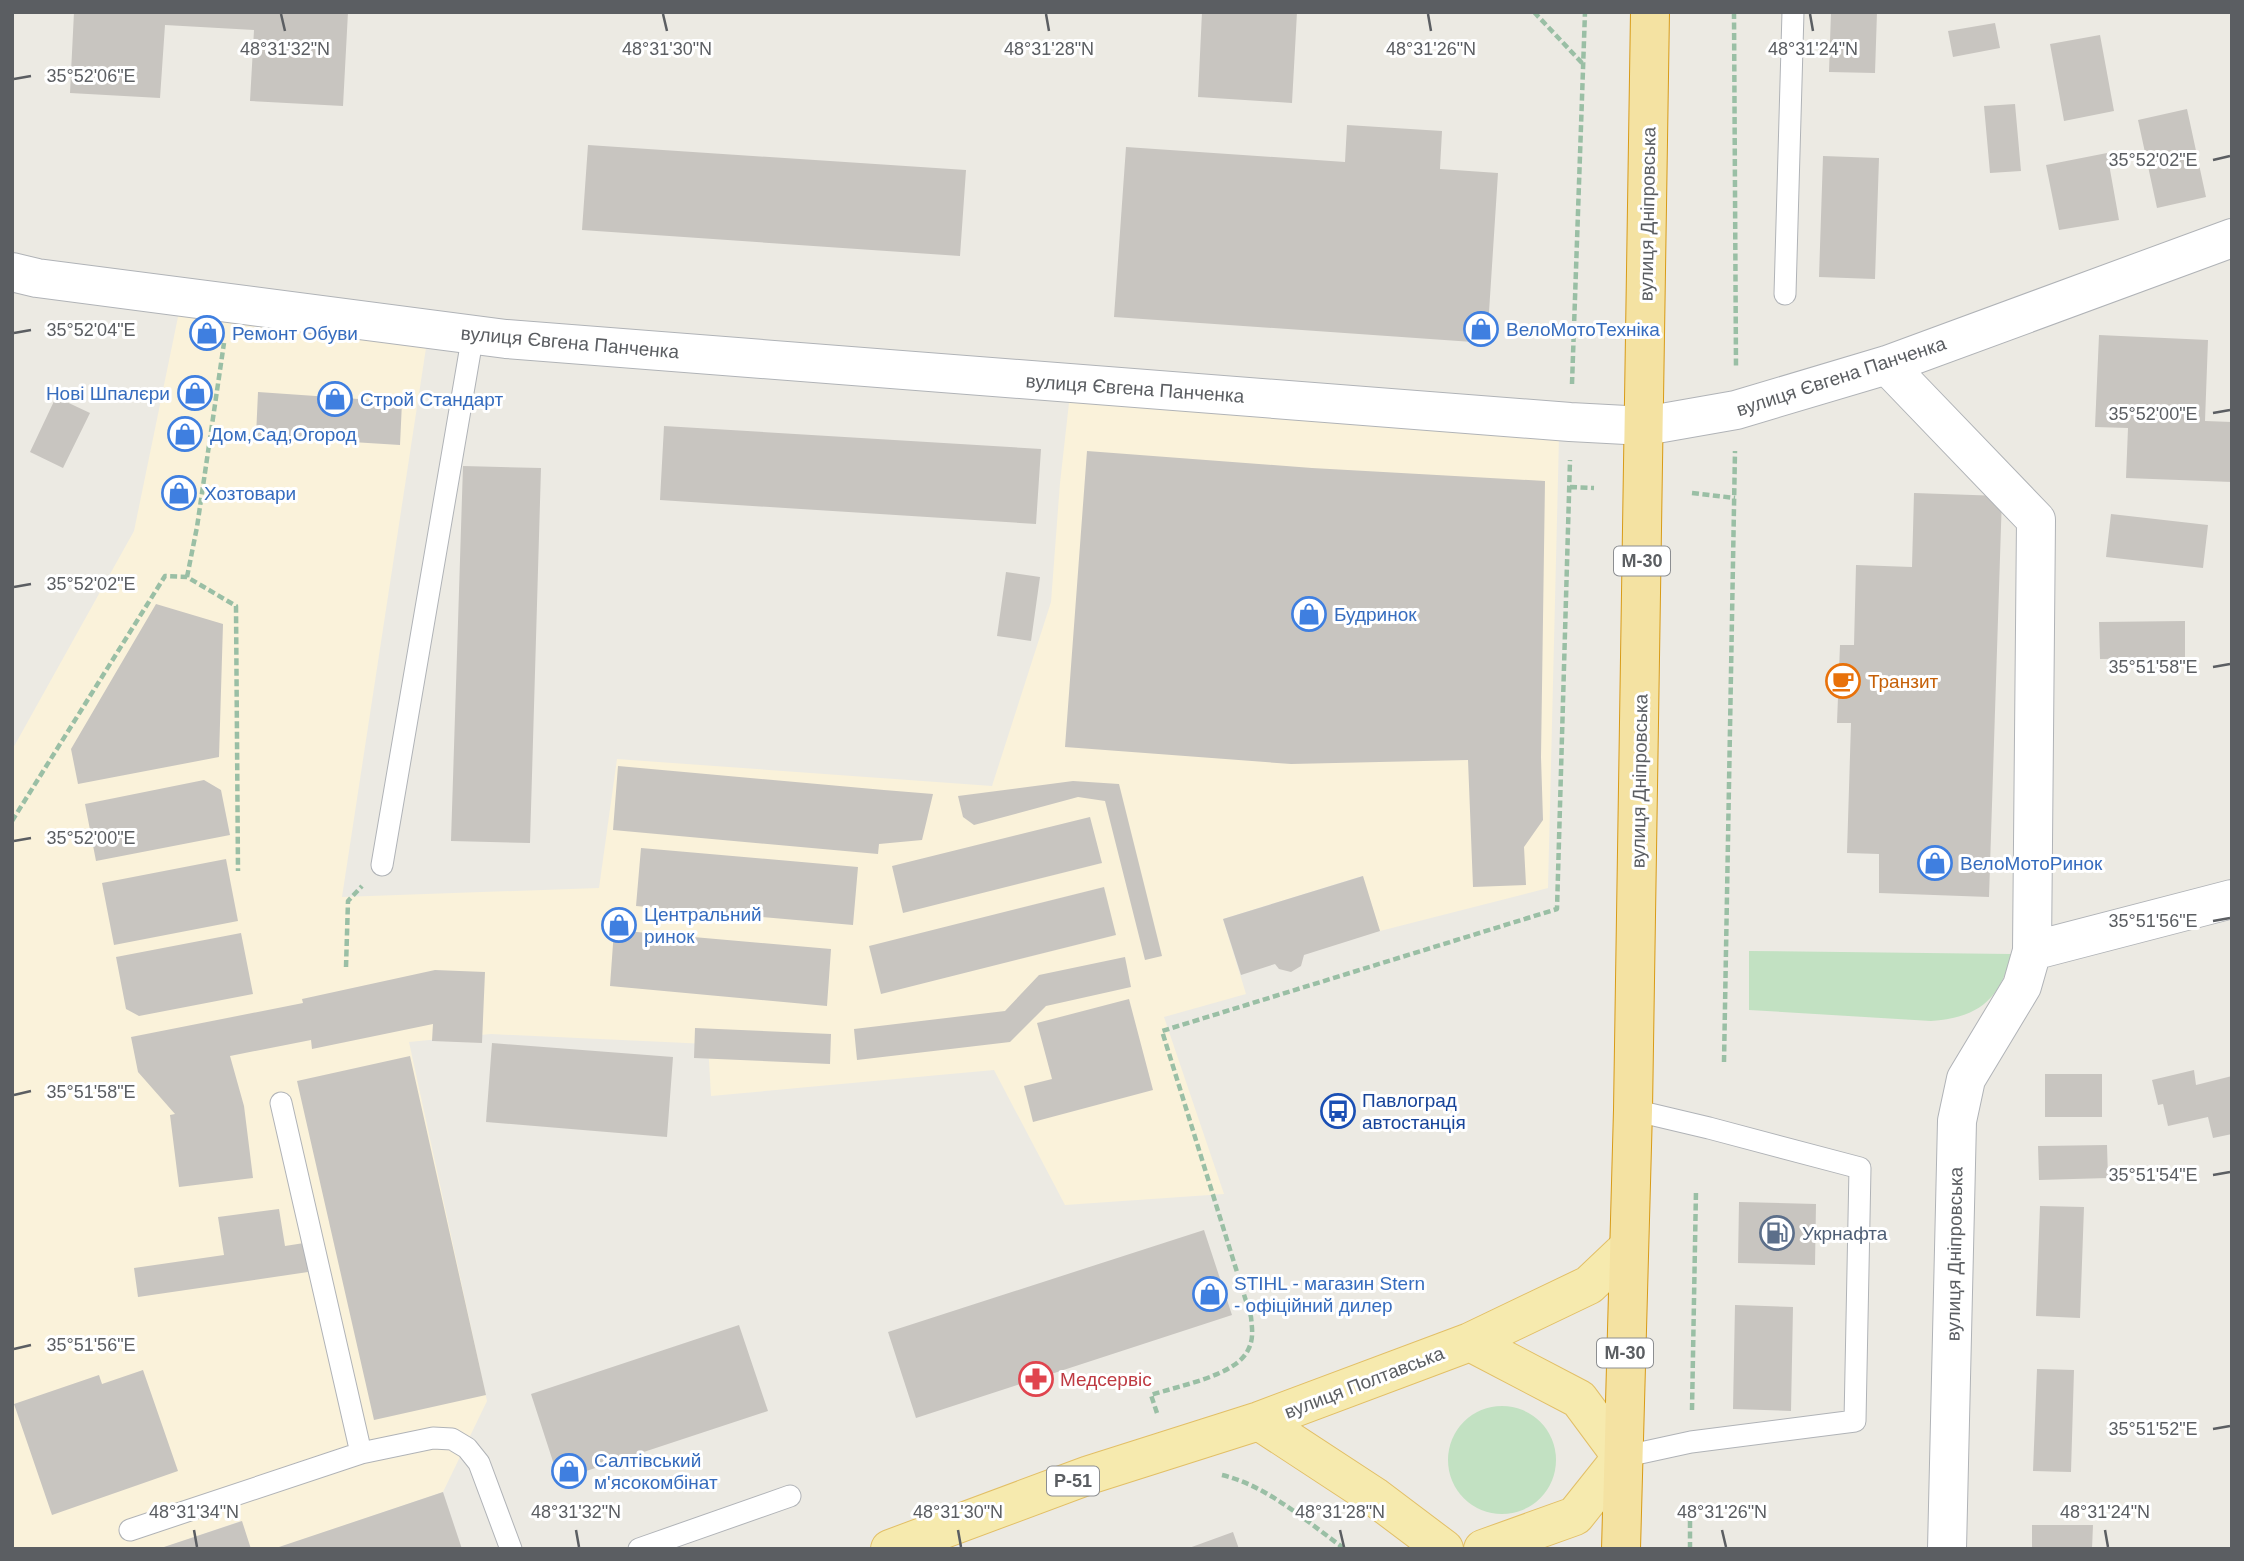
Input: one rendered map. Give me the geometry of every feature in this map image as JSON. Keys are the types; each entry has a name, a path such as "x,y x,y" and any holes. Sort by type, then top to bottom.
{"highway":[{"name":"вулиця Дніпровська","path":"1621,1549 1633,1110 1650,12"}],"main road":[{"name":"Р-51","path":"1470,1342 1589,1285 1628,1248"},
{"path":"1470,1342 1579,1399 1622,1457 1574,1516 1483,1549"},
{"name":"вулиця Полтавська","path":"902,1547 1089,1475 1259,1421 1470,1342"},
{"name":"вулиця Полтавська","path":"1259,1421 1375,1497 1444,1549"}],"street":[{"name":"вулиця Євгена Панченка","path":"12,272 37,278 506,339 1644,426 1736,410 1886,365 2232,238"},
{"name":"вулиця Дніпровська","path":"1886,365 2036,520 2032,951 2022,986 1966,1079 1957,1121 1947,1549"},
{"path":"2032,951 2232,899"}],"lane":[{"path":"1786,294 1793,12"},
{"path":"382,865 472,334"},
{"path":"281,1103 361,1453"},
{"path":"1622,1457 1691,1442 1855,1422 1860,1168 1633,1110"},
{"path":"130,1530 361,1453 433,1438 452,1439 467,1448 479,1463 511,1549"},
{"path":"639,1549 790,1496"}],"path":[{"path":"1534,12 1583,64"},
{"path":"1724,1062 1736,410 1734,12"},
{"path":"187,577 197,527 230,303"},
{"path":"1570,487 1594,488"},
{"path":"1692,493 1735,498"},
{"path":"12,821 164,576 187,577 236,606 238,871"},
{"path":"346,967 348,901 382,865"},
{"path":"1158,1416 1151,1395 1227,1370 1240,1362 1252,1338 1251,1317 1163,1031 1557,909"},
{"path":"1692,1411 1696,1190"},
{"path":"1213,1476 1223,1475 1238,1479 1262,1490 1345,1549"},
{"path":"1690,1521 1690,1549"}],"shaded area":[{"name":"Центральний ринок","path":"179,312 426,348 342,897 599,888 617,759 992,786 1051,602 1070,394 1559,437 1548,888 1380,931 1362,876 1223,919 1246,994 1164,1017 1224,1194 1065,1205 994,1070 711,1096 708,1044 491,1034 409,1042 487,1401 443,1492 275,1549 251,1549 241,1521 159,1549 12,1549 12,750 134,531"}],"green space":[{"path":"1749,951 2011,954 2001,983 1984,1004 1962,1016 1931,1021 1749,1010"},
{"path":"1502,1406 1523,1410 1540,1422 1552,1439 1556,1460 1552,1481 1540,1498 1523,1510 1502,1514 1481,1510 1464,1498 1452,1481 1448,1460 1452,1439 1464,1422 1481,1410"}],"building":[{"path":"74,12 348,12 343,106 250,101 254,30 165,25 160,98 70,93"},
{"path":"1202,12 1297,12 1292,103 1198,97"},
{"path":"1831,12 1877,12 1875,73 1829,72"},
{"path":"1995,23 2000,48 1953,57 1948,31"},
{"path":"2100,35 2114,111 2064,121 2050,44"},
{"path":"2015,104 2021,171 1990,173 1984,106"},
{"path":"2187,109 2206,197 2157,208 2138,120"},
{"path":"1347,125 1442,131 1440,169 1498,173 1487,343 1114,317 1126,147 1345,162"},
{"path":"588,145 966,170 960,256 582,230"},
{"path":"2107,153 2119,220 2059,230 2046,165"},
{"path":"1823,156 1879,158 1875,279 1819,277"},
{"path":"2099,335 2208,340 2205,421 2232,422 2232,482 2126,478 2128,428 2095,427"},
{"path":"258,392 402,402 400,445 256,436"},
{"path":"56,397 90,413 63,468 30,452"},
{"path":"664,426 1041,449 1036,524 660,500"},
{"name":"Будринок","path":"1087,451 1312,468 1545,481 1541,757 1543,820 1524,847 1526,885 1473,887 1468,760 1291,764 1065,747"},
{"path":"463,466 541,468 530,843 451,841"},
{"path":"1914,493 2002,496 1989,897 1879,893 1879,854 1847,853 1851,723 1837,723 1840,645 1854,645 1856,565 1912,567"},
{"path":"2111,514 2208,525 2203,568 2106,557"},
{"path":"1006,572 1040,577 1031,641 997,636"},
{"path":"156,604 223,624 219,757 78,784 71,749"},
{"path":"2185,621 2185,658 2100,659 2099,622"},
{"path":"618,766 933,794 922,840 879,844 878,854 613,830"},
{"path":"204,780 221,790 230,835 96,861 85,804"},
{"path":"1073,781 1119,784 1162,956 1145,960 1105,801 1078,797 974,825 963,817 958,796"},
{"path":"1090,817 1102,863 903,913 892,866"},
{"path":"641,848 858,867 853,925 636,906"},
{"path":"226,859 238,921 114,945 102,883"},
{"path":"1363,876 1380,931 1304,955 1301,966 1291,972 1279,969 1275,964 1241,975 1223,919"},
{"path":"1104,887 1116,935 881,994 869,946"},
{"path":"614,930 831,949 827,1006 610,986"},
{"path":"241,933 253,994 139,1016 126,1009 116,957"},
{"path":"1125,957 1131,987 1046,1006 1010,1042 857,1060 854,1029 1005,1011 1039,975"},
{"path":"435,970 485,972 482,1043 432,1041 433,1024 312,1049 311,1040 230,1056 244,1106 253,1178 179,1187 170,1115 175,1114 138,1072 131,1037 303,1003 302,999"},
{"path":"1129,999 1153,1090 1033,1122 1024,1086 1052,1079 1037,1023"},
{"path":"695,1028 831,1034 830,1064 694,1058"},
{"path":"492,1043 673,1057 667,1137 486,1122"},
{"path":"410,1056 486,1395 374,1420 297,1081"},
{"path":"2194,1070 2196,1085 2232,1076 2232,1134 2213,1138 2208,1117 2168,1126 2163,1104 2158,1105 2152,1080"},
{"path":"2045,1074 2102,1074 2102,1117 2045,1117"},
{"path":"2107,1145 2108,1178 2039,1180 2038,1146"},
{"name":"Укрнафта","path":"1739,1202 1816,1204 1815,1265 1738,1263"},
{"path":"2040,1206 2084,1207 2080,1318 2036,1316"},
{"path":"279,1209 285,1246 304,1243 308,1272 138,1297 134,1268 224,1255 218,1217"},
{"path":"1204,1230 1232,1315 916,1418 888,1332"},
{"path":"1735,1305 1793,1307 1791,1411 1733,1409"},
{"path":"739,1325 768,1411 559,1480 531,1394"},
{"path":"2037,1369 2074,1370 2071,1472 2033,1471"},
{"path":"143,1370 178,1471 52,1515 14,1404 99,1375 102,1384"},
{"path":"443,1492 462,1549 276,1549 276,1548"},
{"path":"242,1521 251,1549 161,1549 161,1548"},
{"path":"2032,1525 2093,1525 2092,1549 2032,1549"},
{"path":"1233,1532 1239,1549 1189,1549 1189,1548"}],"place":[{"name":"ВелоМотоТехніка","path":"1481,329"},
{"name":"Ремонт Обуви","path":"207,333"},
{"name":"Нові Шпалєри","path":"195,393"},
{"name":"Строй Стандарт","path":"335,399"},
{"name":"Дом,Сад,Огород","path":"185,434"},
{"name":"Хозтовари","path":"179,493"},
{"name":"Будринок","path":"1309,614"},
{"name":"Транзит","path":"1843,681"},
{"name":"ВелоМотоРинок","path":"1935,863"},
{"name":"Центральний ринок","path":"619,925"},
{"name":"Павлоград автостанція","path":"1338,1111"},
{"name":"Укрнафта","path":"1777,1233"},
{"name":"STIHL - магазин Stern - офіційний дилер","path":"1210,1294"},
{"name":"Медсервіс","path":"1036,1379"},
{"name":"Салтівський м'ясокомбінат","path":"569,1471"}]}
